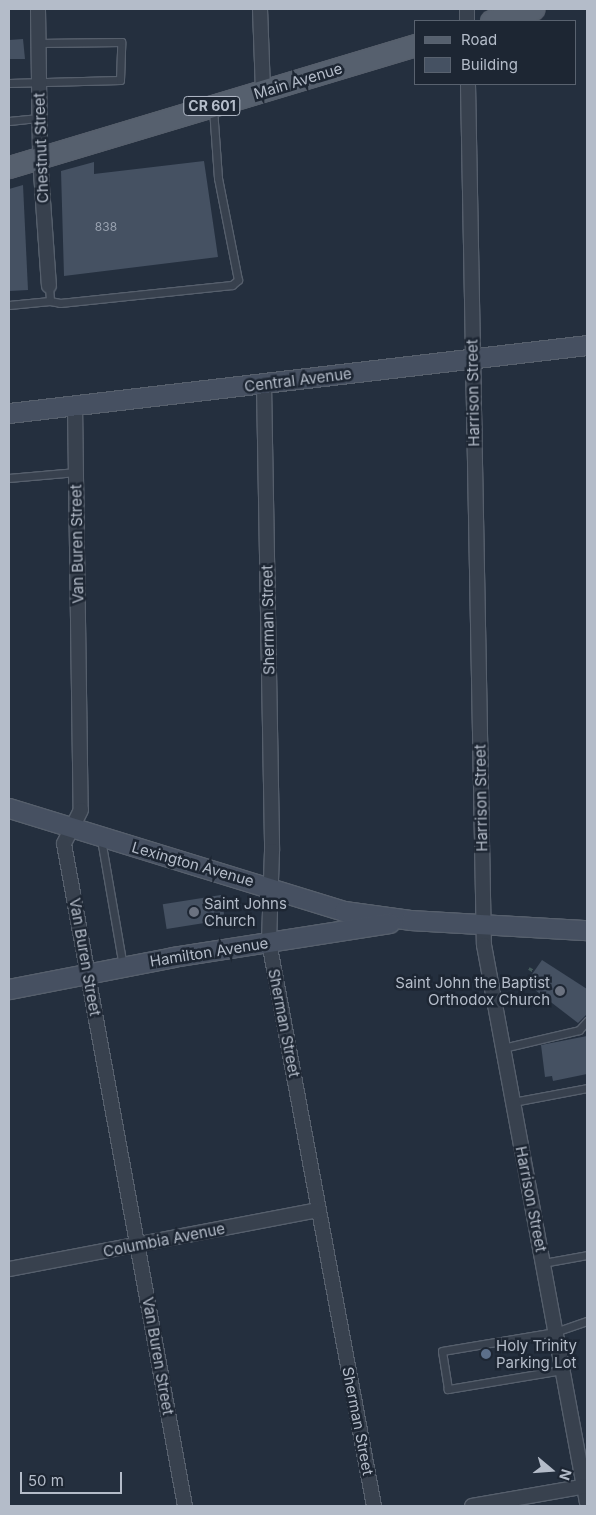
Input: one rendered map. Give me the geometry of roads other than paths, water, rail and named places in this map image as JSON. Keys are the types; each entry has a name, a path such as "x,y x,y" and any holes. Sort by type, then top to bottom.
{"main road":[{"path":"494,20 533,9"},
{"name":"Main Avenue","path":"9,167 414,45"},
{"name":"Central Avenue","path":"9,413 587,345"},
{"name":"Lexington Avenue","path":"9,808 344,911 411,920 587,930"},
{"name":"Hamilton Avenue","path":"9,989 123,967 411,920"}],"street":[{"name":"Chestnut Street","path":"38,9 40,158 49,286"},
{"path":"260,9 263,91"},
{"name":"Harrison Street","path":"468,85 484,945 562,1370 586,1486 587,1503"},
{"name":"Sherman Street","path":"264,384 272,851 269,942 374,1506"},
{"name":"Van Buren Street","path":"75,406 81,812 64,844 185,1506"},
{"name":"Columbia Avenue","path":"9,1270 318,1210"},
{"path":"472,1506 586,1486"}],"lane":[{"path":"9,83 120,80 121,42 38,43"},
{"path":"9,305 50,301 60,303 180,291 232,285 238,280 218,178 213,106"},
{"path":"9,121 39,118"},
{"path":"49,286 50,301"},
{"path":"9,478 76,472"},
{"path":"100,836 123,967"},
{"path":"503,1048 579,1030 587,1021"},
{"path":"513,1102 587,1088"},
{"path":"543,1263 587,1255"},
{"path":"562,1370 448,1388 442,1351 556,1332 587,1321"}],"place":[{"name":"Saint Johns Church","path":"194,912"},
{"name":"Saint John the Baptist Orthodox Church","path":"560,991"},
{"name":"Holy Trinity Parking Lot","path":"486,1354"}]}
